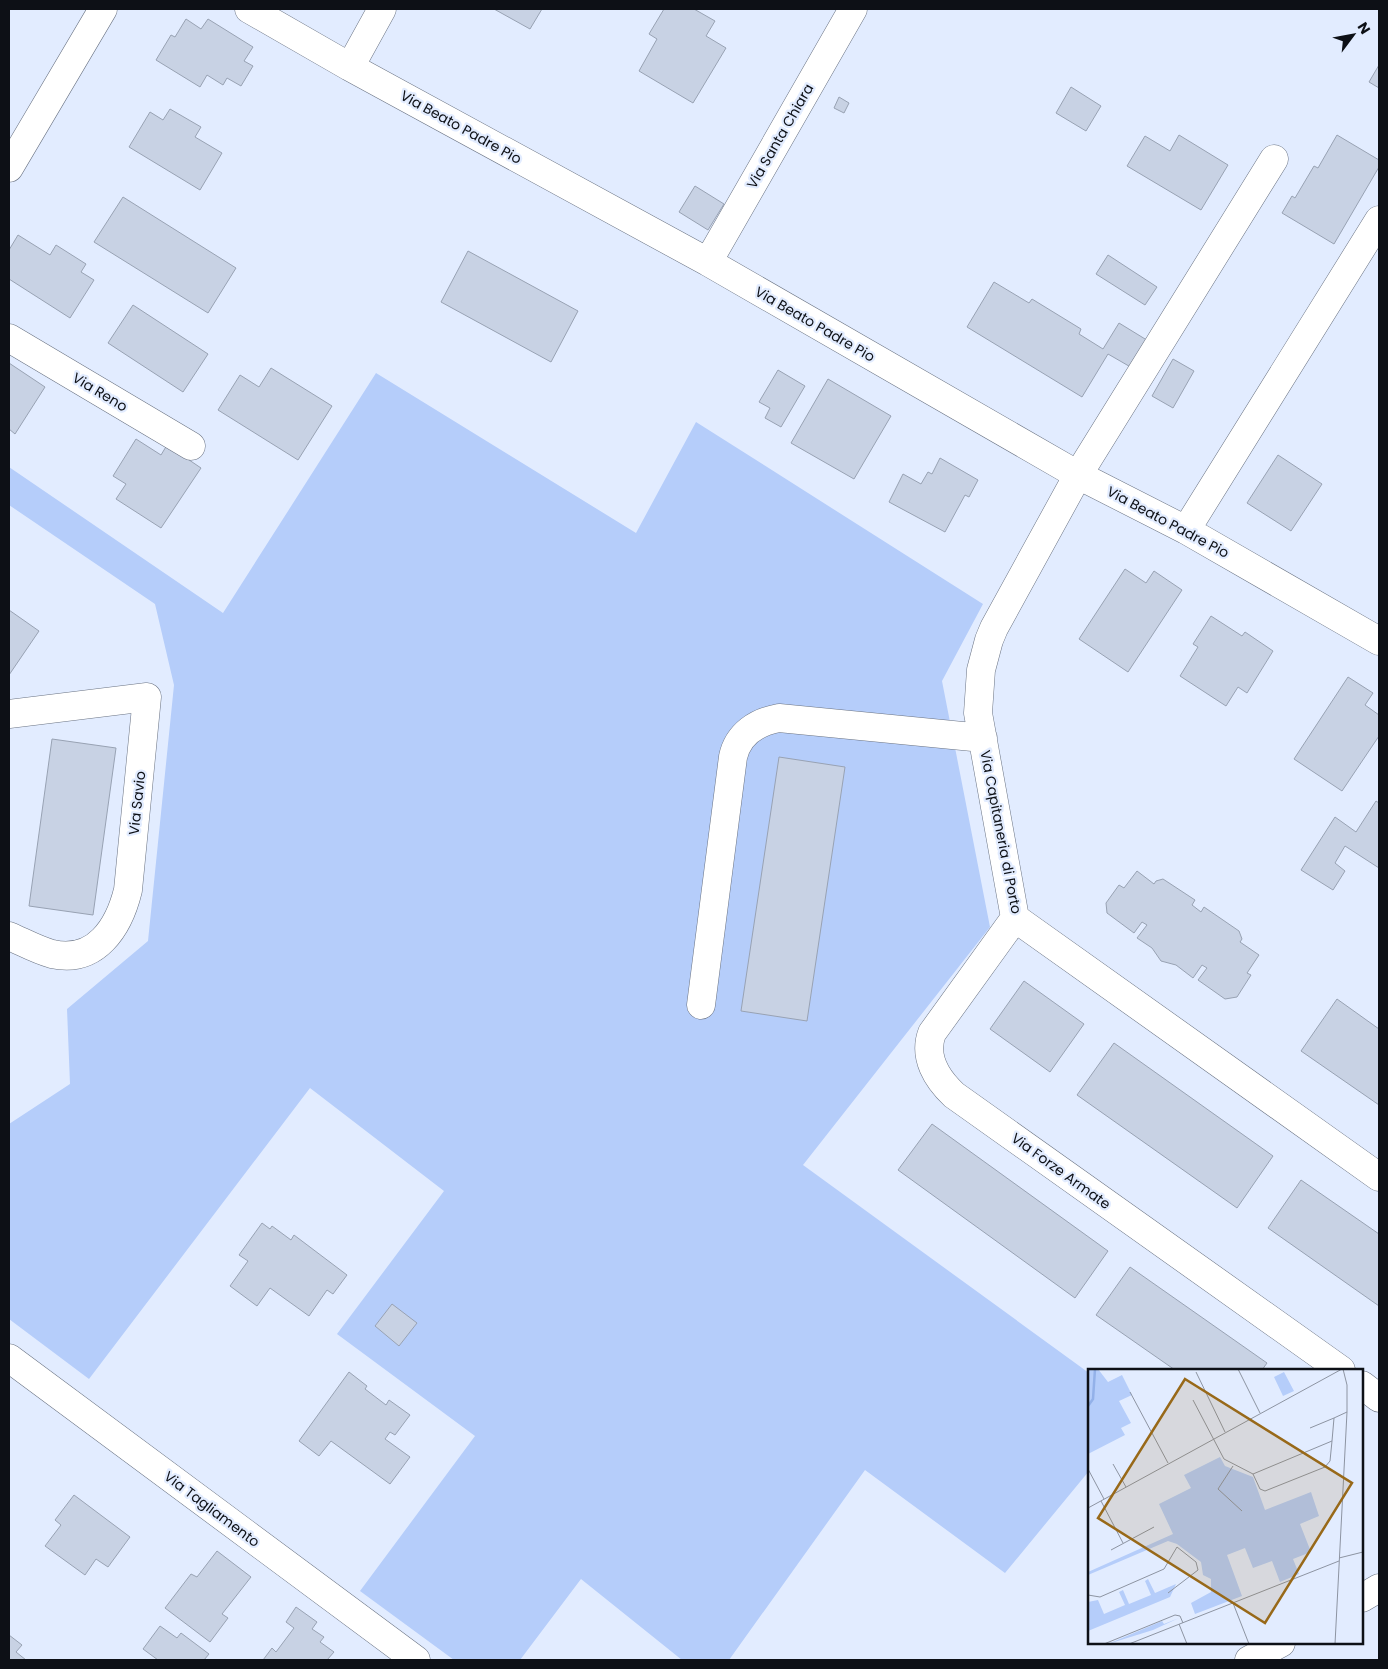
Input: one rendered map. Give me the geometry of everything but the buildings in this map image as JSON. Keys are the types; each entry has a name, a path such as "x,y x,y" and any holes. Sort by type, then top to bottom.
{"street":[{"path":"9,168 103,9"},
{"name":"Via Beato Padre Pio","path":"248,9 350,67 708,262 1078,475 1186,530 1379,641"},
{"path":"350,67 382,9"},
{"name":"Via Santa Chiara","path":"708,262 853,9"},
{"name":"Via Capitaneria di Porto","path":"1274,159 1078,475 994,628 982,662 978,713 1016,918 1379,1176"},
{"path":"1186,530 1379,220"},
{"name":"Via Reno","path":"9,338 191,446"},
{"name":"Via Savio","path":"9,714 147,697 128,890 117,922 99,944 78,954 66,956 54,954 9,936"},
{"path":"702,1005 733,757 738,742 744,734 761,722 779,718 983,738"},
{"name":"Via Forze Armate","path":"1016,918 932,1033 929,1040 929,1051 939,1079 954,1095 1339,1369"},
{"name":"Via Tagliamento","path":"9,1358 416,1660"},
{"path":"1363,1386 1379,1398"},
{"path":"1363,1597 1379,1588"},
{"path":"1249,1660 1279,1644"}],"shaded area":[{"path":"376,373 636,533 696,422 983,604 942,681 990,927 803,1165 1088,1372 1088,1472 1005,1573 865,1470 729,1660 682,1660 581,1579 520,1660 454,1660 360,1591 475,1436 337,1334 444,1191 310,1088 89,1379 9,1319 9,1124 70,1084 67,1009 148,941 174,685 155,604 9,505 9,467 223,613"}]}
